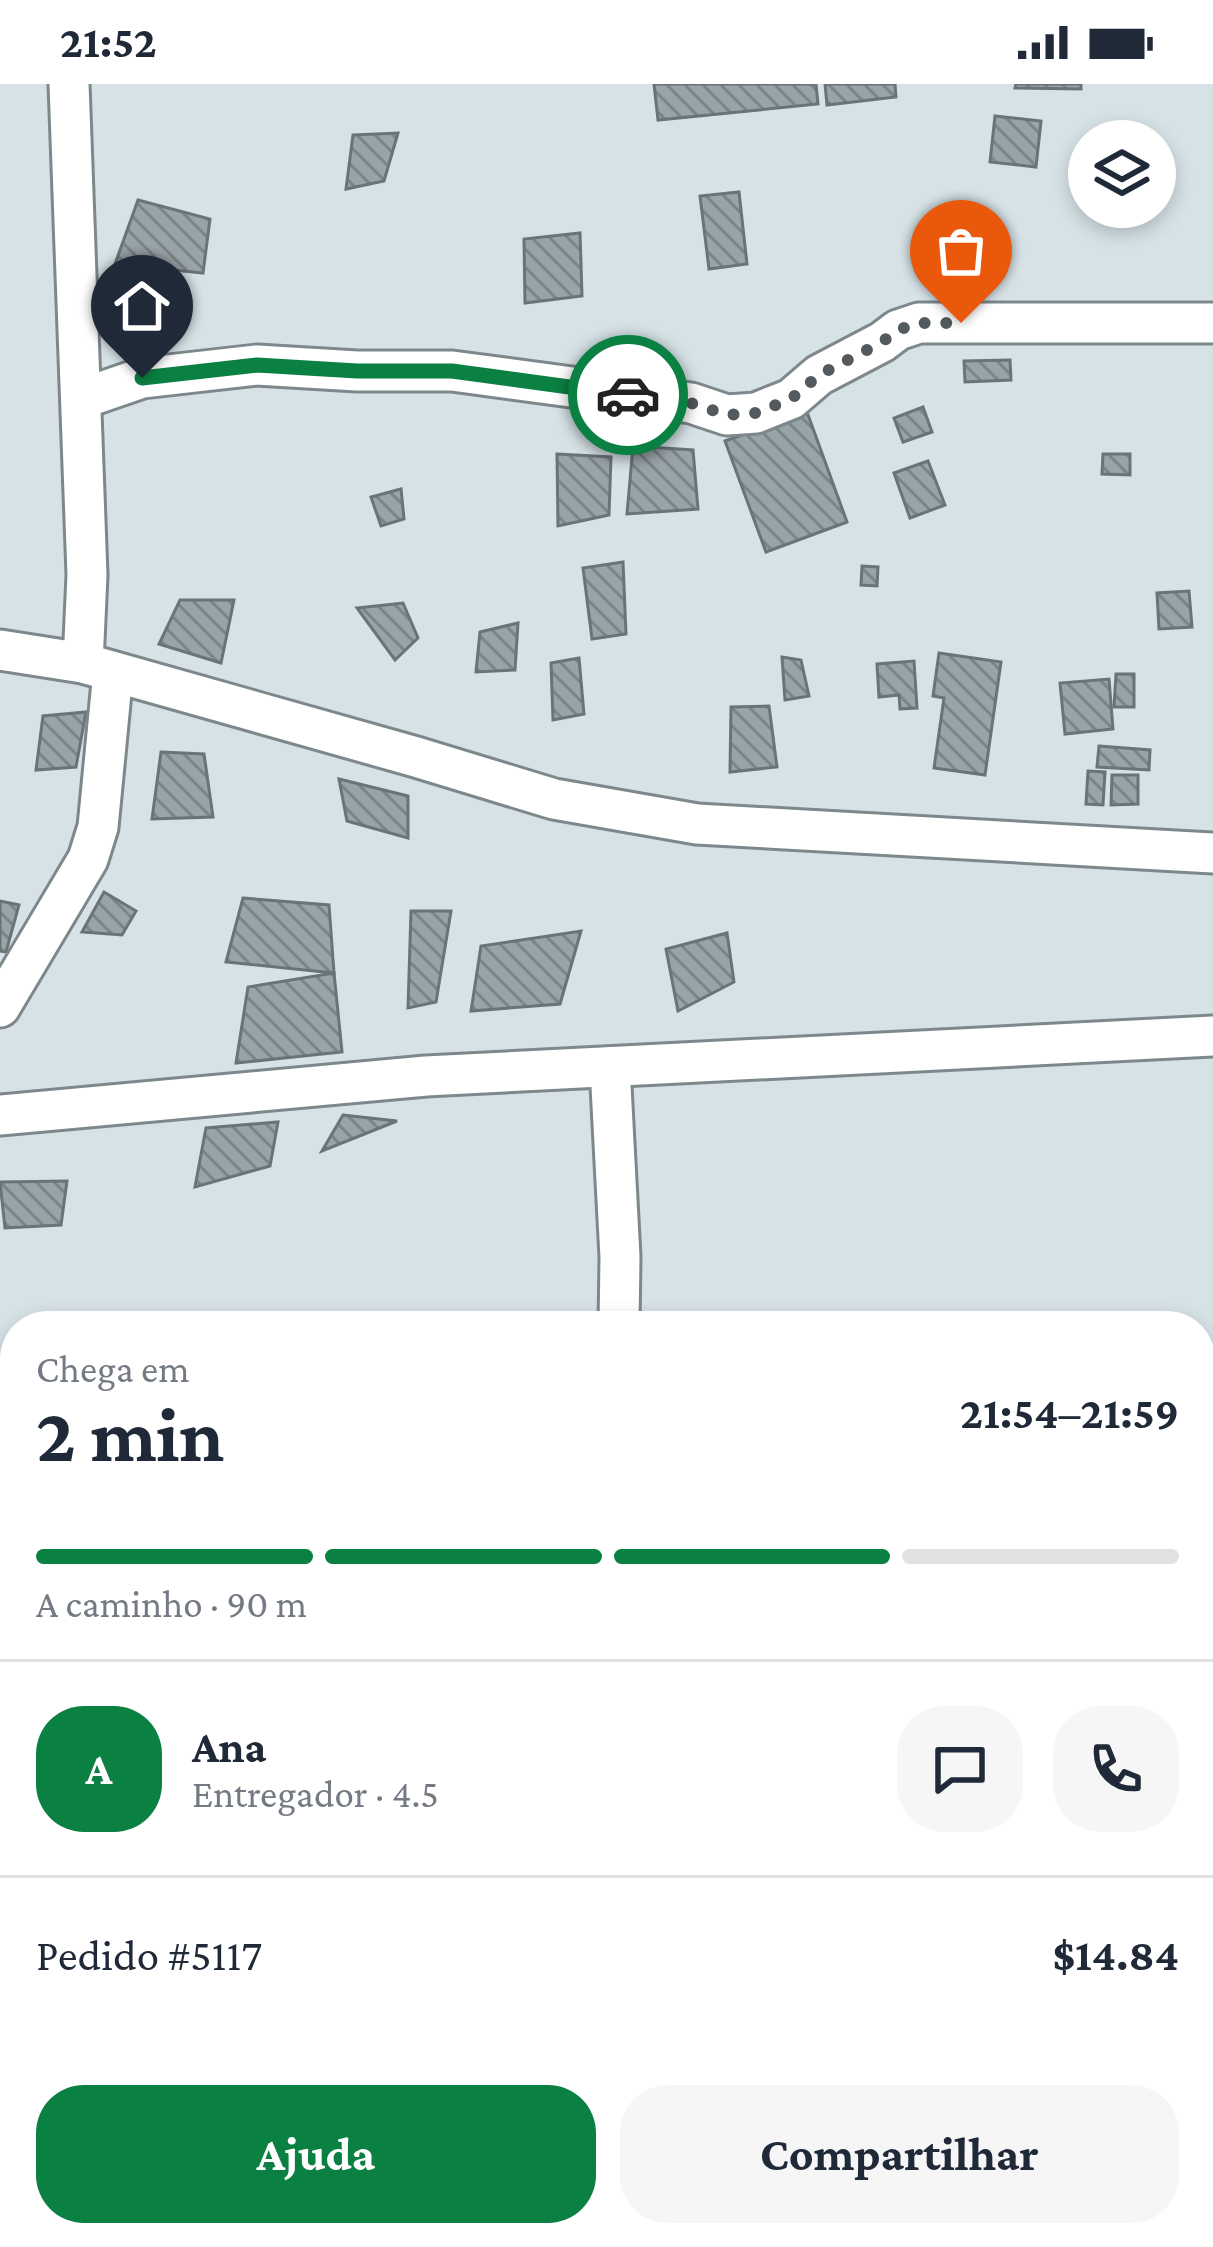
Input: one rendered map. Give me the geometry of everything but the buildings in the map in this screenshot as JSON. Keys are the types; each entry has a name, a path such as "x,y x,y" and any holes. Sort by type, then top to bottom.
{"street":[{"path":"0,1007 88,860 98,827 98,668 87,575 69,84"},
{"path":"81,400 142,378 257,365 452,371 691,403 727,415 756,413 791,399 819,375 919,323 1213,322"},
{"path":"0,650 98,668 554,799 697,824 1213,853"},
{"path":"0,1115 426,1076 1213,1036"},
{"path":"610,1067 619,1311"}],"way so far":[{"path":"628,395 691,403 727,415 756,413 791,399 819,375 898,330 919,323 961,323"}],"route":[{"path":"142,378 257,365 452,371 628,395"}]}
